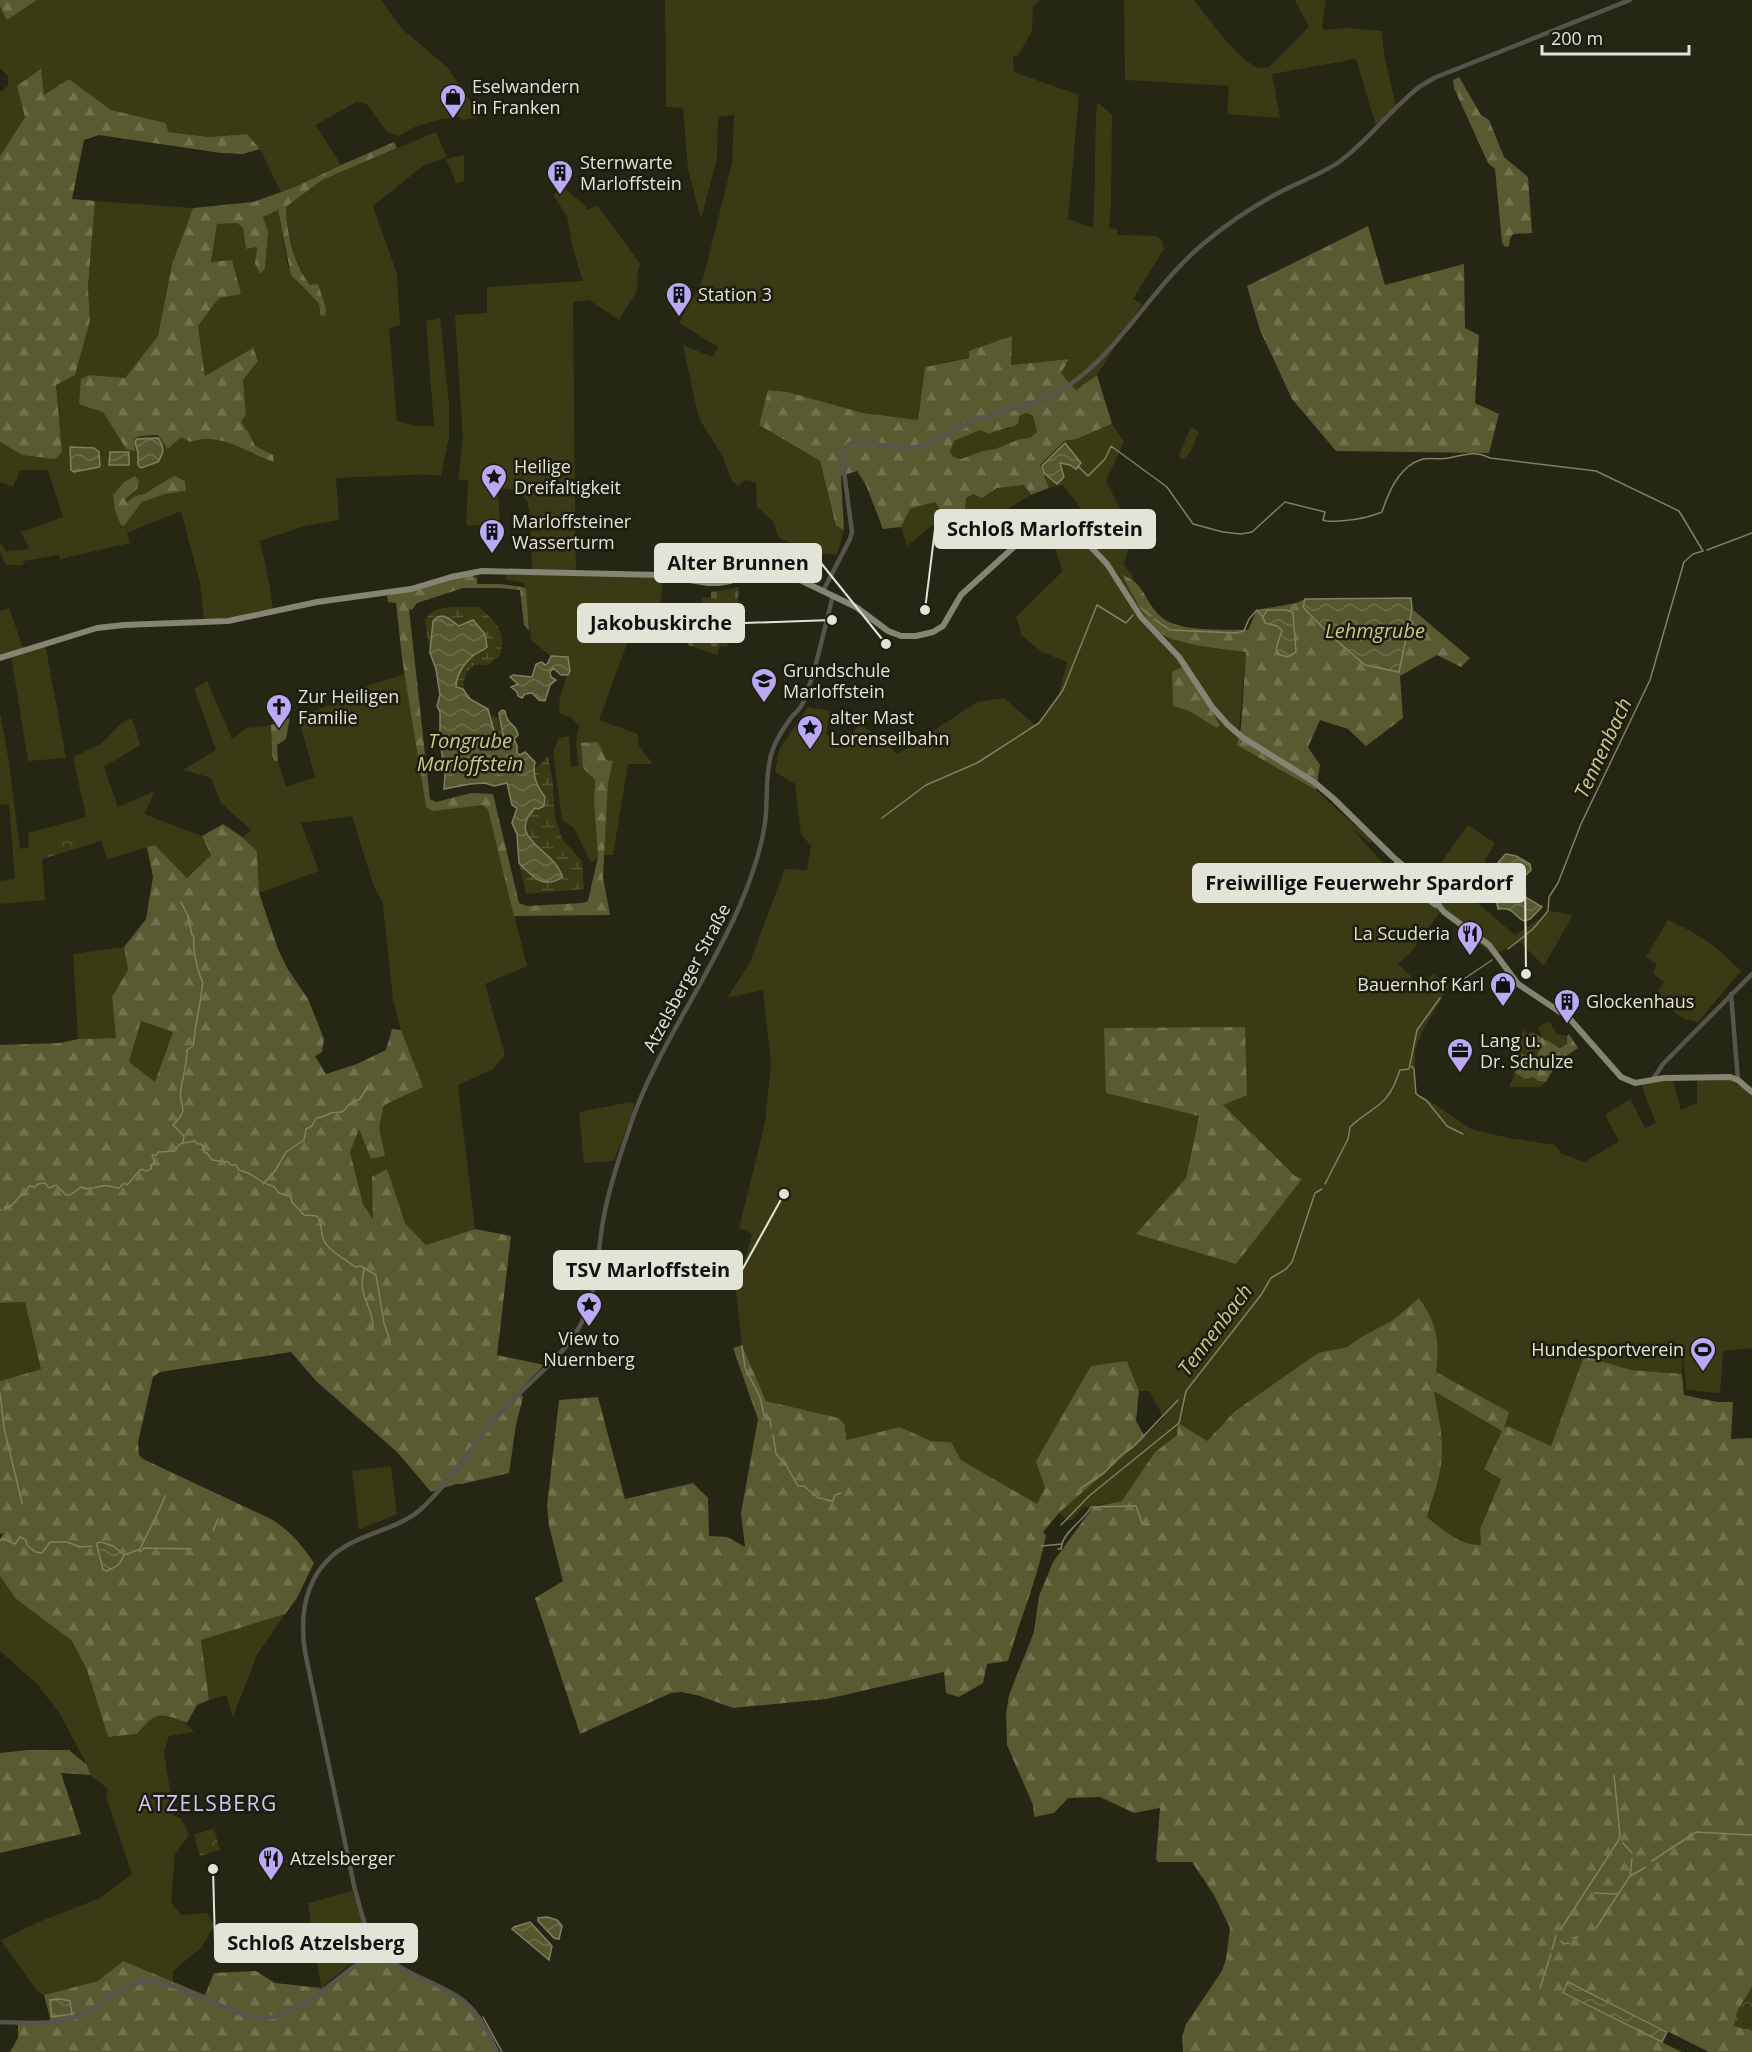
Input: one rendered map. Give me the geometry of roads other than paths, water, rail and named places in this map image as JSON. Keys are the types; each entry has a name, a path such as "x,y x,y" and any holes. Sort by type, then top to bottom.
{"main road":[{"path":"0,658 73,634 107,626 228,621 317,602 418,587 469,573 504,570 667,575 718,584 730,581 757,567 769,565 858,609 891,633 904,636 925,634 942,626 963,592 1026,536 1046,528 1067,531 1089,545 1107,564 1146,624 1179,657 1221,718 1242,737 1314,782 1352,815 1393,857 1416,876 1447,915 1484,940 1495,951 1518,984 1569,1018 1624,1079 1635,1083 1653,1079 1722,1077 1738,1080 1752,1092"},
{"path":"1393,857 1423,897 1438,906"},
{"path":"1413,886 1416,876"},
{"path":"1413,886 1423,885"}],"street":[{"path":"823,591 852,532 843,457 844,450 853,442 864,441 897,449 911,448 933,442 980,418 1052,396 1083,376 1172,274 1202,244 1264,200 1337,163 1402,100 1419,87 1434,78 1630,0"},
{"name":"Atzelsberger Straße","path":"378,1948 363,1919 355,1890 305,1652 302,1632 304,1605 311,1585 328,1561 353,1542 403,1521 421,1509 500,1413 565,1348 575,1335 589,1308 603,1218 628,1129 672,1032 728,934 742,901 757,860 765,822 768,766 771,753 788,721 803,703 821,648 833,596"},
{"path":"1653,1079 1663,1064 1752,974"},
{"path":"1731,994 1738,1080"},
{"path":"0,2022 28,2023 69,2020 141,1982 171,1985 240,2014 276,2018 311,1999 378,1948 403,1970 464,2002 484,2026 497,2052"}],"water":[{"path":"158,438 163,447 160,459 158,462 141,468 138,465 135,442 137,439"},
{"path":"1065,443 1081,463 1076,469 1060,463 1064,477 1057,484 1044,473 1042,466"},
{"path":"70,447 94,448 99,452 99,467 74,472 71,470"},
{"path":"110,452 129,452 129,465 109,465"},
{"name":"Lehmgrube","path":"1411,598 1412,609 1399,672 1365,665 1328,633 1303,607 1305,599"},
{"path":"1267,610 1293,612 1296,652 1288,657 1280,655 1276,649 1282,630 1265,623 1263,617"},
{"name":"Tongrube Marloffstein","path":"443,616 459,626 473,620 485,634 487,647 464,665 457,678 456,687 463,689 470,699 488,709 497,742 504,740 499,713 502,710 505,711 517,731 518,735 514,739 517,753 520,755 525,752 535,762 535,776 545,797 544,806 535,808 527,819 525,828 528,837 558,867 562,877 556,881 539,880 519,863 517,834 512,823 517,808 512,805 507,783 494,786 485,783 470,784 444,789 440,712 437,706 440,695 436,669 430,653 433,621"},
{"path":"551,656 568,657 570,671 568,675 561,675 553,668 550,672 551,677 556,680 550,685 545,701 539,700 532,693 525,694 522,698 518,696 511,687 518,684 510,677 513,675 532,677 536,664 542,662 545,665"},
{"path":"1506,854 1516,856 1530,864 1531,870 1514,890 1542,907 1530,919 1524,921 1511,910 1498,909 1496,899 1488,894 1487,889 1493,886 1492,877 1495,868"},
{"path":"97,1543 113,1546 124,1555 117,1565 106,1571 103,1569 97,1546"},
{"path":"547,1917 557,1920 562,1926 559,1939 554,1938 538,1921 538,1918"},
{"path":"530,1922 552,1946 549,1960 512,1929"},
{"path":"1568,1982 1667,2032 1662,2042 1563,1993"},
{"path":"50,2000 70,2001 72,2014 52,2017"}],"waterway":[{"path":"1076,469 1078,466 1088,476 1105,459 1111,446 1167,487 1193,524 1241,534 1252,532 1285,502 1325,512 1323,520 1326,521 1354,520 1382,512 1395,481 1413,463 1423,459 1445,459 1470,454 1596,471 1679,511 1703,551 1693,554 1684,562 1650,680 1581,824 1558,883 1549,897 1548,911 1533,929 1508,949"},
{"name":"Tennenbach","path":"1707,550 1752,533"},
{"path":"882,818 926,785 977,763 1039,723 1063,690 1097,605 1126,623 1133,615"},
{"path":"1141,608 1151,616"},
{"path":"1154,619 1170,630 1236,633 1244,631 1249,619 1257,610 1263,617"},
{"path":"181,902 194,937 196,960 203,983 193,1046 187,1050 180,1094 183,1110 173,1125 184,1136 183,1142"},
{"name":"Tennenbach","path":"1455,985 1492,960"},
{"name":"Tennenbach","path":"1325,1184 1348,1139 1350,1127 1385,1099 1400,1070 1409,1069 1417,1030 1440,998"},
{"path":"1411,1066 1414,1069 1416,1094 1427,1101 1447,1126 1463,1134"},
{"path":"263,1184 275,1171 286,1152 304,1140 306,1129 312,1126 316,1118 343,1111 348,1105 360,1099 368,1086"},
{"path":"5,1208 11,1206 21,1195 25,1194 29,1186 35,1187 38,1184 45,1183 49,1188 56,1185 66,1195 70,1195 81,1187 88,1189 105,1186 119,1188 124,1183 127,1185 141,1169 146,1171 151,1169 151,1165 155,1163 152,1155 157,1155 158,1152 175,1151 181,1144 195,1141 201,1144 204,1152 212,1160 236,1165 239,1170 273,1186 279,1193 291,1197 292,1202 304,1215 317,1216 325,1243 355,1267 364,1268 363,1289 372,1316 373,1328"},
{"name":"Tennenbach","path":"1061,1525 1089,1496 1179,1423 1186,1391 1261,1295 1271,1278 1286,1269 1292,1262 1315,1193 1322,1189"},
{"path":"364,1268 376,1275 384,1323 390,1341"},
{"path":"742,1346 745,1368 760,1397 764,1415 770,1420 771,1427"},
{"path":"0,1393 4,1428 22,1503"},
{"name":"Tennenbach","path":"1081,1488 1104,1473 1121,1455 1133,1447 1178,1400"},
{"path":"773,1435 776,1454 786,1465 798,1486 804,1486 818,1498 831,1501 835,1495 841,1493"},
{"path":"127,1554 140,1549 165,1496"},
{"path":"1041,1546 1062,1544 1067,1534 1091,1507 1136,1506 1142,1523 1147,1525"},
{"path":"213,1531 218,1519"},
{"path":"0,1541 2,1538 15,1544 20,1537 26,1540 27,1545 35,1552 42,1553 50,1542 67,1542 80,1547 92,1546"},
{"path":"1058,1549 1061,1549 1062,1544"},
{"path":"138,1550 140,1552 144,1548 192,1549"},
{"path":"1561,1929 1618,1841 1620,1835 1614,1775"},
{"path":"1652,1861 1696,1832 1752,1835"},
{"path":"1623,1843 1632,1853"},
{"path":"1630,1876 1632,1859"},
{"path":"1596,1928 1630,1876 1646,1867"},
{"path":"1594,1893 1617,1894"},
{"path":"1552,1949 1556,1936"},
{"path":"1572,1938 1578,1937"},
{"path":"1561,1941 1564,1944 1569,1943"},
{"path":"1540,1988 1551,1954"},
{"path":"483,2017 502,2052"}],"place":[{"name":"Eselwandern in Franken","path":"453,120"},
{"name":"Sternwarte Marloffstein","path":"560,196"},
{"name":"Station 3","path":"679,318"},
{"name":"Heilige Dreifaltigkeit","path":"494,500"},
{"name":"Marloffsteiner Wasserturm","path":"492,555"},
{"name":"Schloß Marloffstein","path":"925,610"},
{"name":"Jakobuskirche","path":"832,620"},
{"name":"Alter Brunnen","path":"886,644"},
{"name":"Grundschule Marloffstein","path":"764,704"},
{"name":"Zur Heiligen Familie","path":"279,730"},
{"name":"alter Mast Lorenseilbahn","path":"810,751"},
{"name":"La Scuderia","path":"1470,957"},
{"name":"Freiwillige Feuerwehr Spardorf","path":"1526,974"},
{"name":"Bauernhof Karl","path":"1503,1008"},
{"name":"Glockenhaus","path":"1567,1025"},
{"name":"Lang u. Dr. Schulze","path":"1460,1074"},
{"name":"TSV Marloffstein","path":"784,1194"},
{"name":"View to Nuernberg","path":"589,1328"},
{"name":"Hundesportverein","path":"1703,1373"},
{"name":"Schloß Atzelsberg","path":"213,1869"},
{"name":"Atzelsberger","path":"271,1882"}],"district":[{"name":"ATZELSBERG","path":"208,1804"}]}
